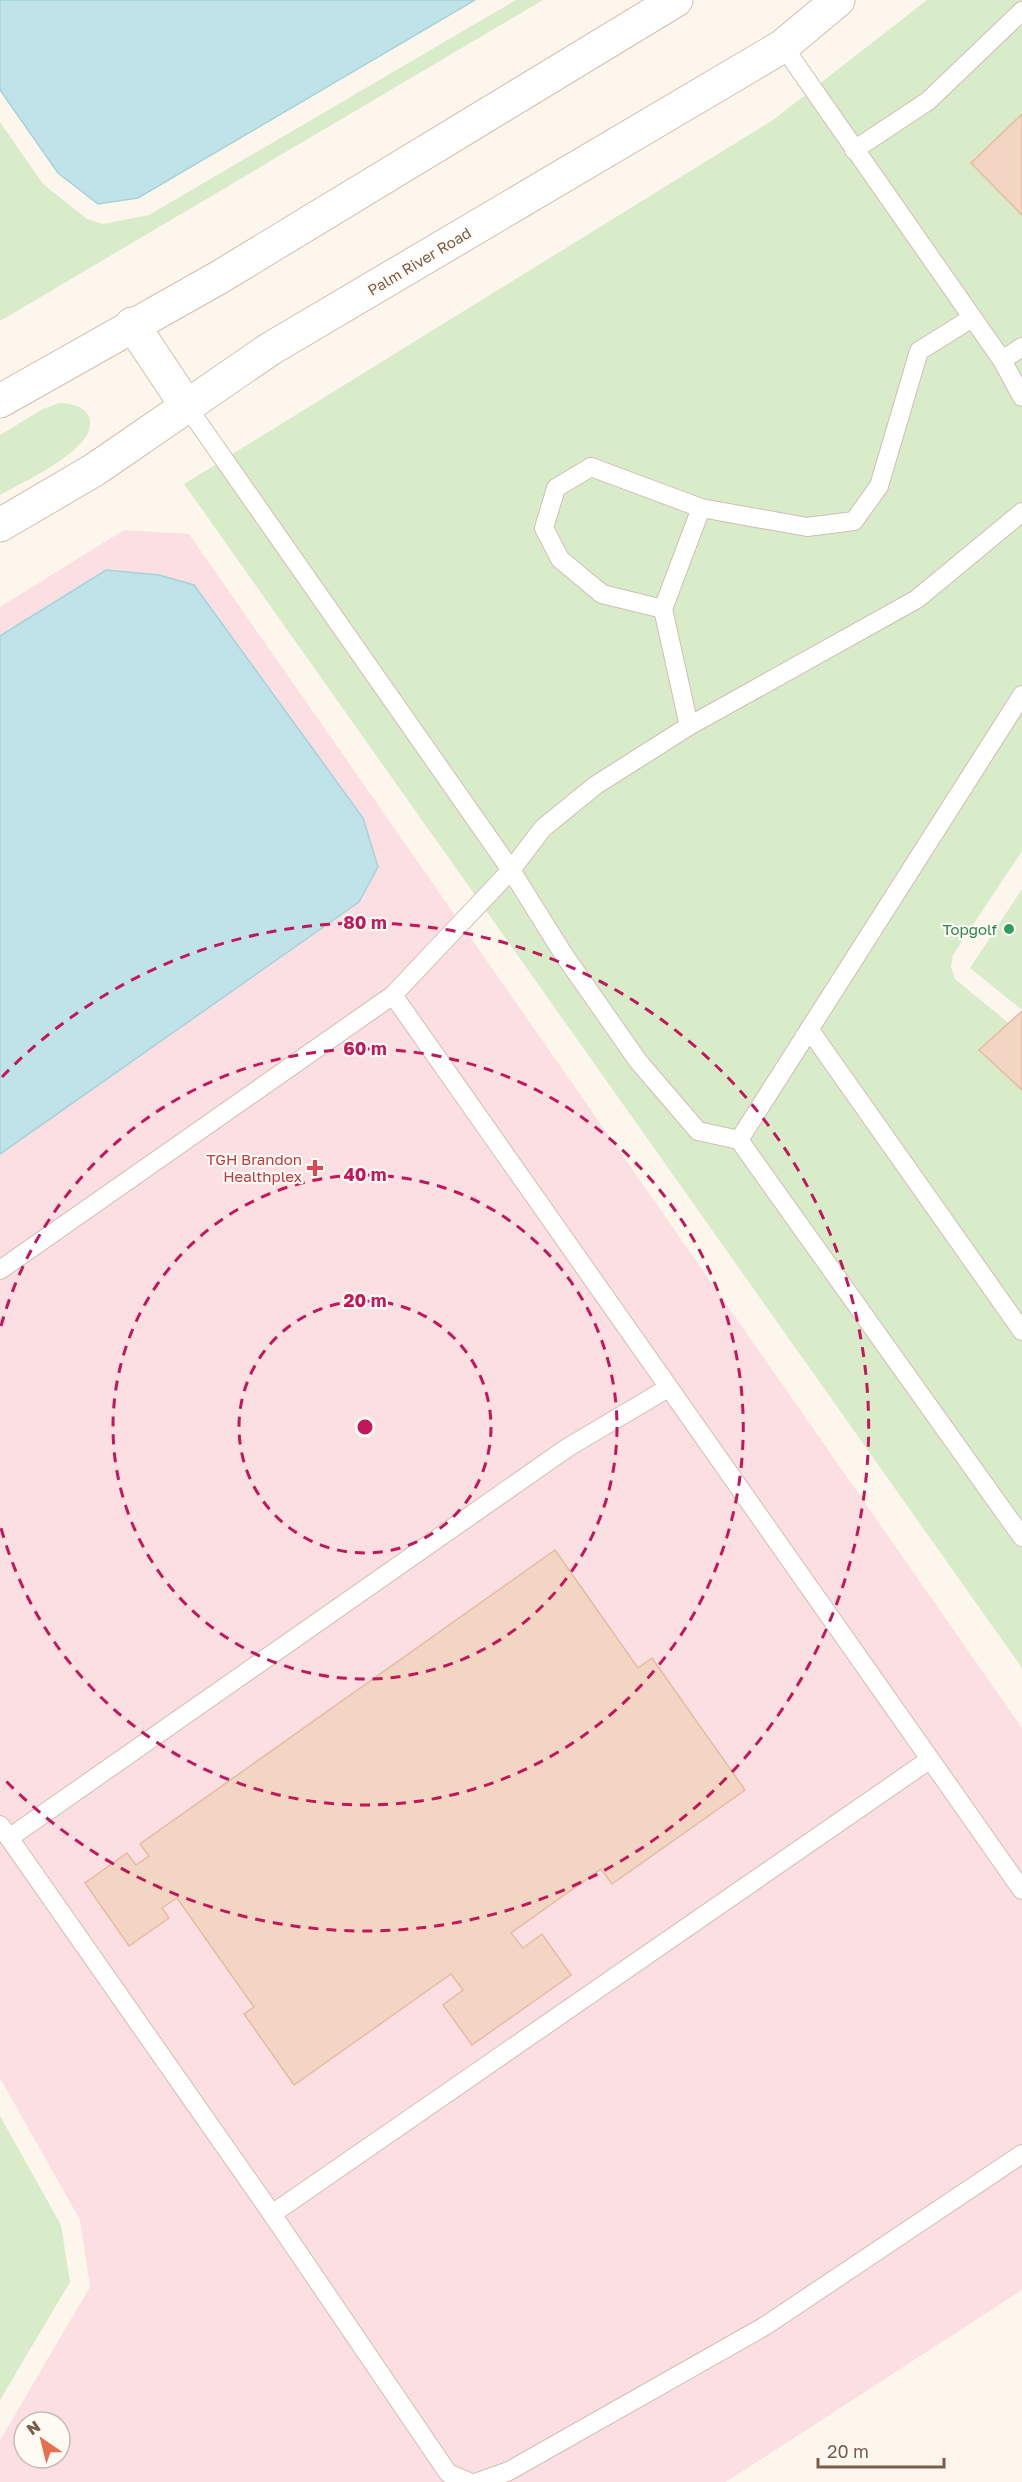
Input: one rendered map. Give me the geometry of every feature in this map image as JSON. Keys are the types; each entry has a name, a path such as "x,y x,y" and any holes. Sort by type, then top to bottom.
{"street":[{"path":"0,401 132,324 218,278 676,0"},
{"name":"Palm River Road","path":"0,525 94,470 186,405 280,343 783,46 838,0"},
{"path":"132,324 186,405"}],"lane":[{"path":"854,150 928,101 1022,11"},
{"path":"783,46 1002,360 1022,398"},
{"path":"663,609 602,594 560,559 544,528 556,488 591,467 701,508 807,528 854,521 879,486 919,351 972,318"},
{"path":"1002,360 1022,347"},
{"path":"186,405 511,870 564,955 638,1061 698,1131 739,1140 1022,1537"},
{"path":"689,726 663,609 701,508"},
{"path":"0,1270 393,994 511,870 543,828 596,785 689,726 917,599 1022,512"},
{"path":"739,1140 1022,695"},
{"path":"393,994 1022,1890"},
{"path":"809,1029 1022,1330"},
{"path":"469,2482 448,2473 272,2214 4,1832 567,1448 668,1388"},
{"path":"272,2214 929,1760"},
{"path":"478,2482 509,2471 765,2326 1022,2154"}],"shaded area":[{"name":"TGH Brandon Healthplex","path":"124,530 189,534 1022,1728 1022,2290 726,2482 0,2482 0,2440 12,2420 12,2470 72,2470 72,2410 18,2410 90,2287 80,2220 0,2078 0,607"}],"green space":[{"path":"516,0 543,0 0,321 0,122 43,184 87,219 103,224 149,215"},
{"path":"927,0 1022,0 1022,851 953,955 951,967 955,979 1022,1034 1022,1668 184,484 773,120"},
{"path":"59,403 79,407 88,415 90,427 84,439 73,451 42,473 0,495 0,435 43,409"},
{"name":"Topgolf","path":"1022,889 1022,1010 970,968"},
{"path":"0,2116 61,2225 70,2282 0,2400"}],"water":[{"path":"0,0 475,0 138,198 98,204 58,173 0,90"},
{"path":"106,570 159,575 194,585 363,818 378,867 359,902 0,1154 0,636"}],"building":[{"path":"1022,114 1022,215 971,163"},
{"path":"1022,1011 1022,1090 979,1050"},
{"path":"555,1550 638,1668 652,1658 745,1790 612,1884 601,1869 511,1933 523,1948 542,1934 571,1975 472,2045 443,2005 463,1990 451,1974 294,2085 244,2014 254,2007 177,1898 162,1908 169,1918 129,1946 85,1883 127,1853 136,1865 149,1856 140,1844"}],"place":[{"name":"Topgolf","path":"1009,929"},
{"name":"TGH Brandon Healthplex","path":"315,1168"}]}
